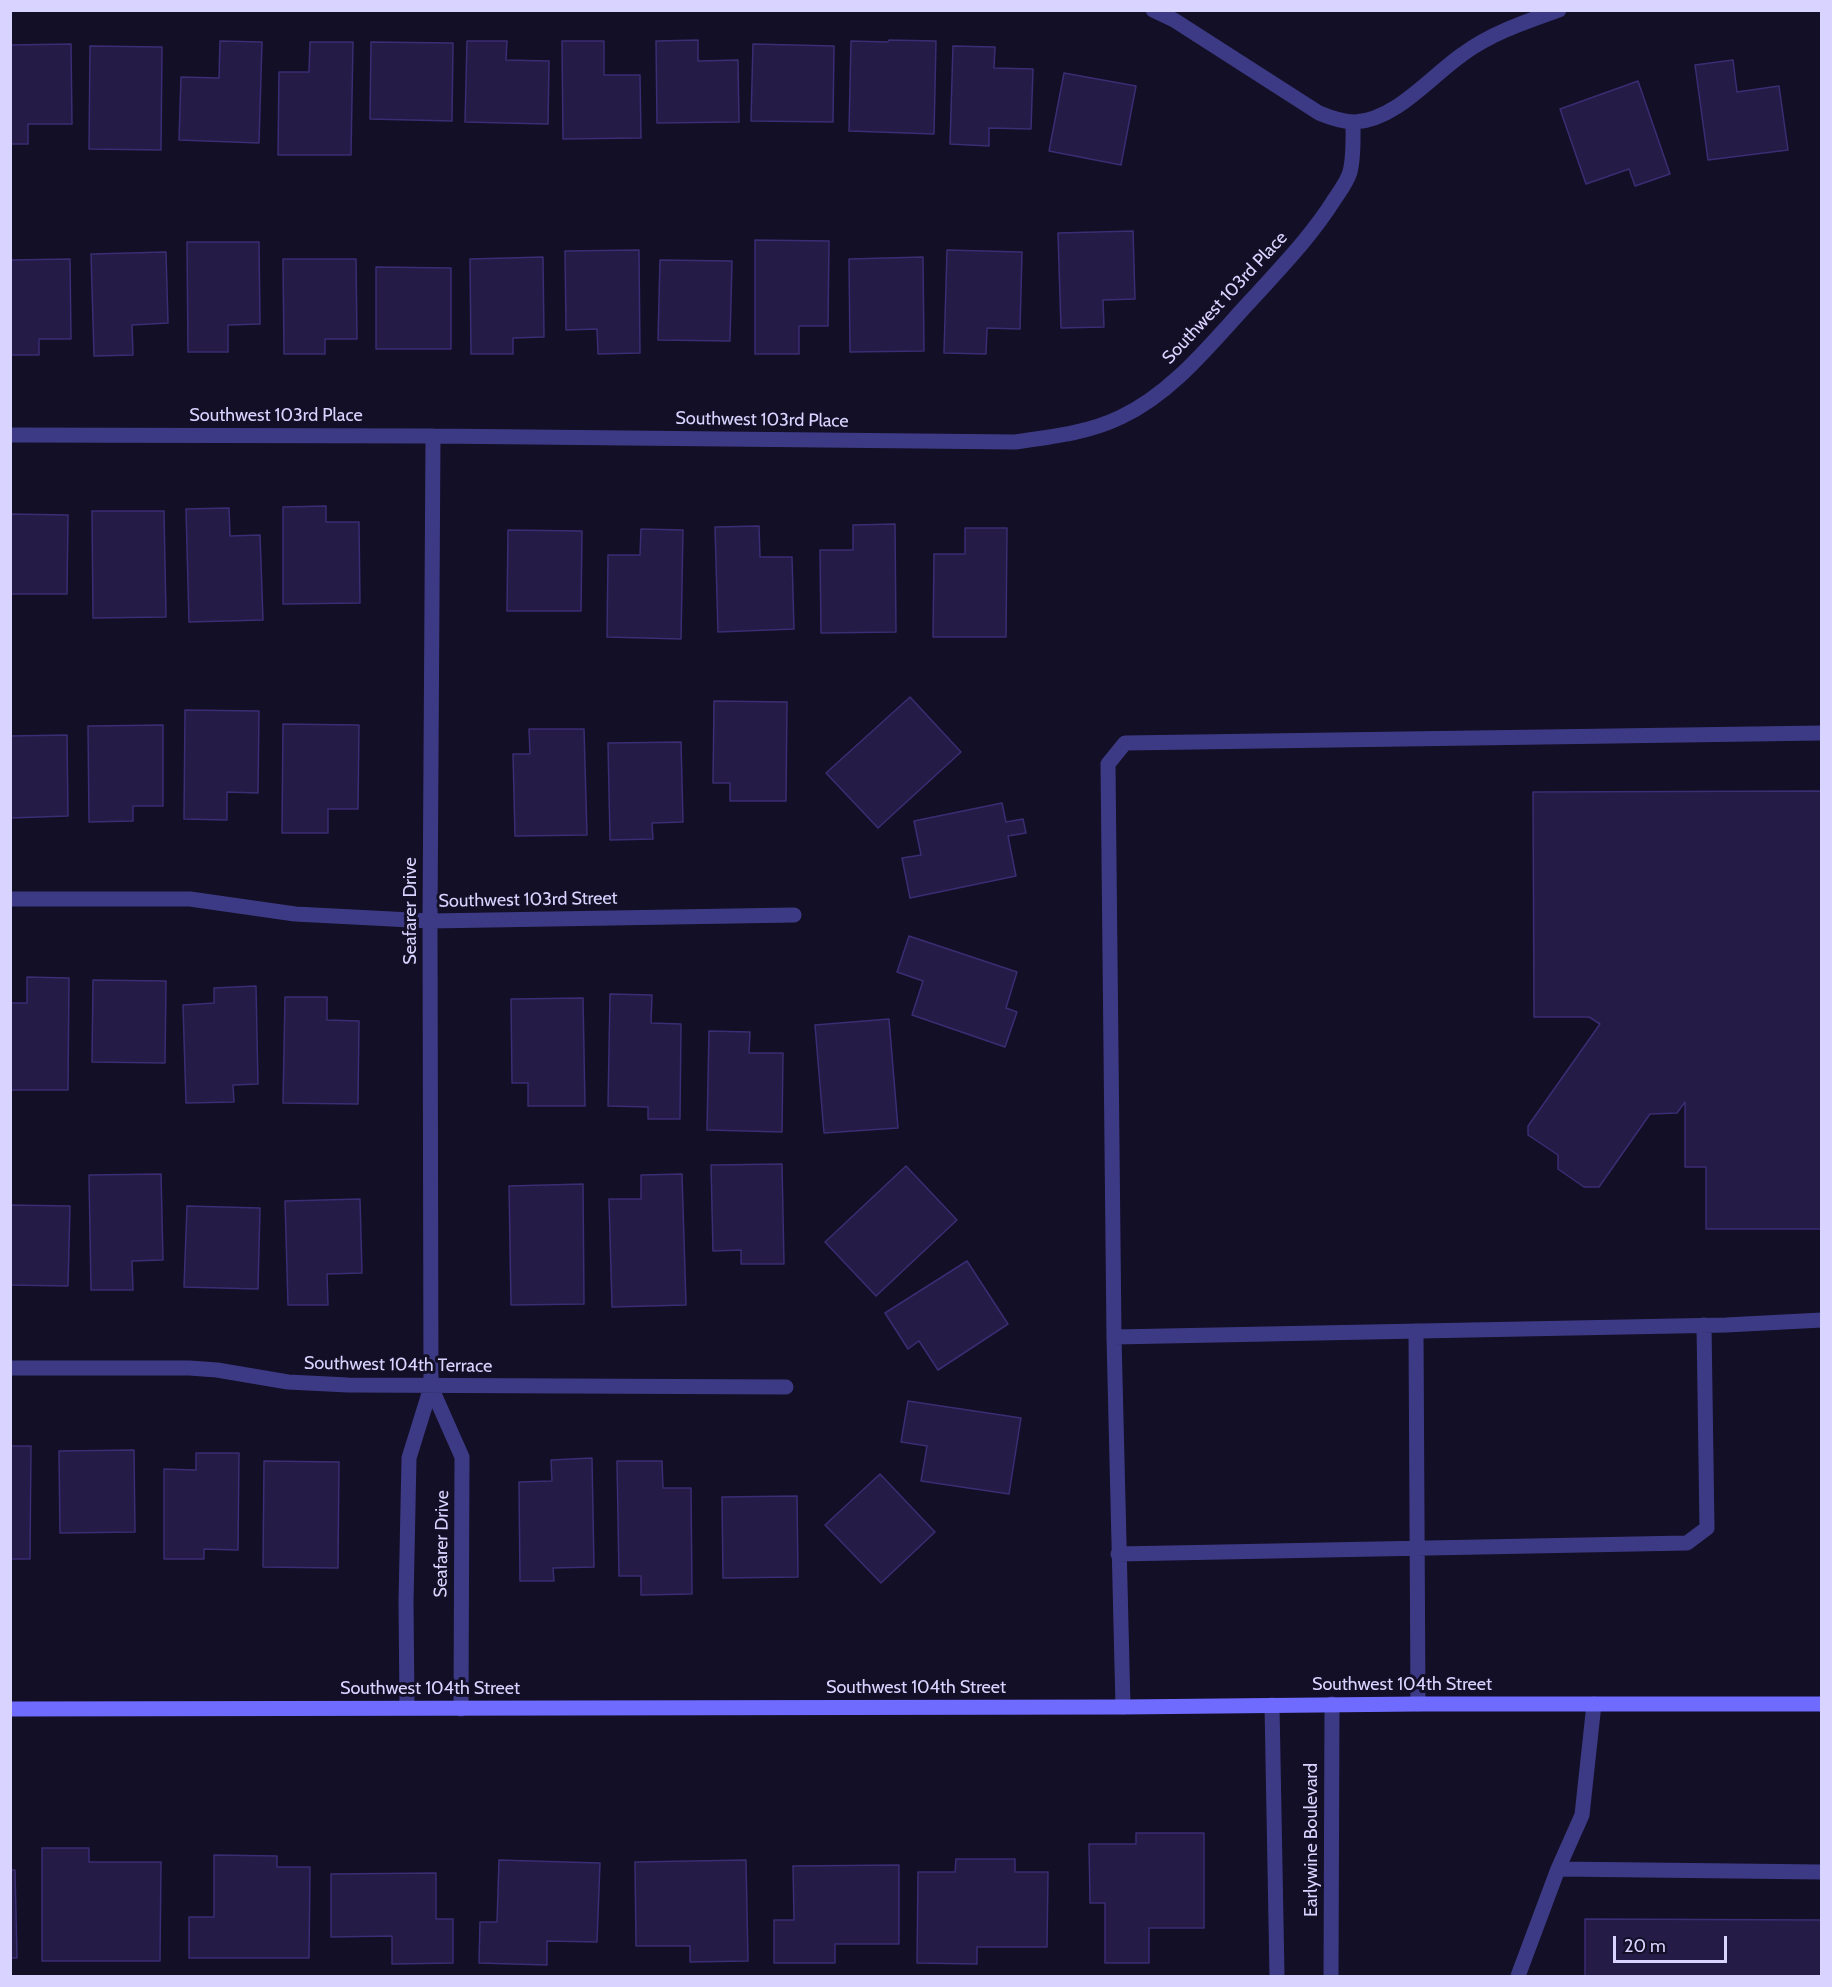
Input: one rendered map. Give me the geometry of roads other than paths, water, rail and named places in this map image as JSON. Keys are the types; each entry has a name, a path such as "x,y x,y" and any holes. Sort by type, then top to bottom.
{"main road":[{"name":"Southwest 104th Street","path":"10,1709 1821,1704"}],"street":[{"path":"1153,10 1174,20 1319,113 1340,121 1353,122 1365,121 1383,114 1407,100 1463,54 1492,36 1559,10"},
{"name":"Southwest 103rd Place","path":"10,435 433,436 1015,442 1054,437 1084,430 1121,417 1146,403 1186,370 1296,252 1319,223 1349,173 1353,154 1353,122"},
{"name":"Seafarer Drive","path":"407,1708 406,1601 409,1458 431,1387 430,921 433,436"},
{"path":"1123,1707 1114,1337 1108,764 1125,742 1821,733"},
{"name":"Southwest 103rd Street","path":"10,899 190,899 295,914 430,921 794,915"},
{"path":"1114,1337 1704,1325 1821,1320"},
{"path":"1118,1554 1687,1544 1707,1528 1704,1325"},
{"path":"1416,1331 1418,1704"},
{"name":"Southwest 104th Terrace","path":"10,1368 189,1368 217,1370 288,1382 431,1387 786,1387"},
{"name":"Seafarer Drive","path":"431,1387 462,1457 461,1709"},
{"name":"Earlywine Boulevard","path":"1331,1977 1332,1704"},
{"path":"1518,1977 1558,1869 1582,1815 1594,1704"},
{"name":"Earlywine Boulevard","path":"1272,1706 1277,1977"},
{"path":"1558,1869 1821,1872"}]}
